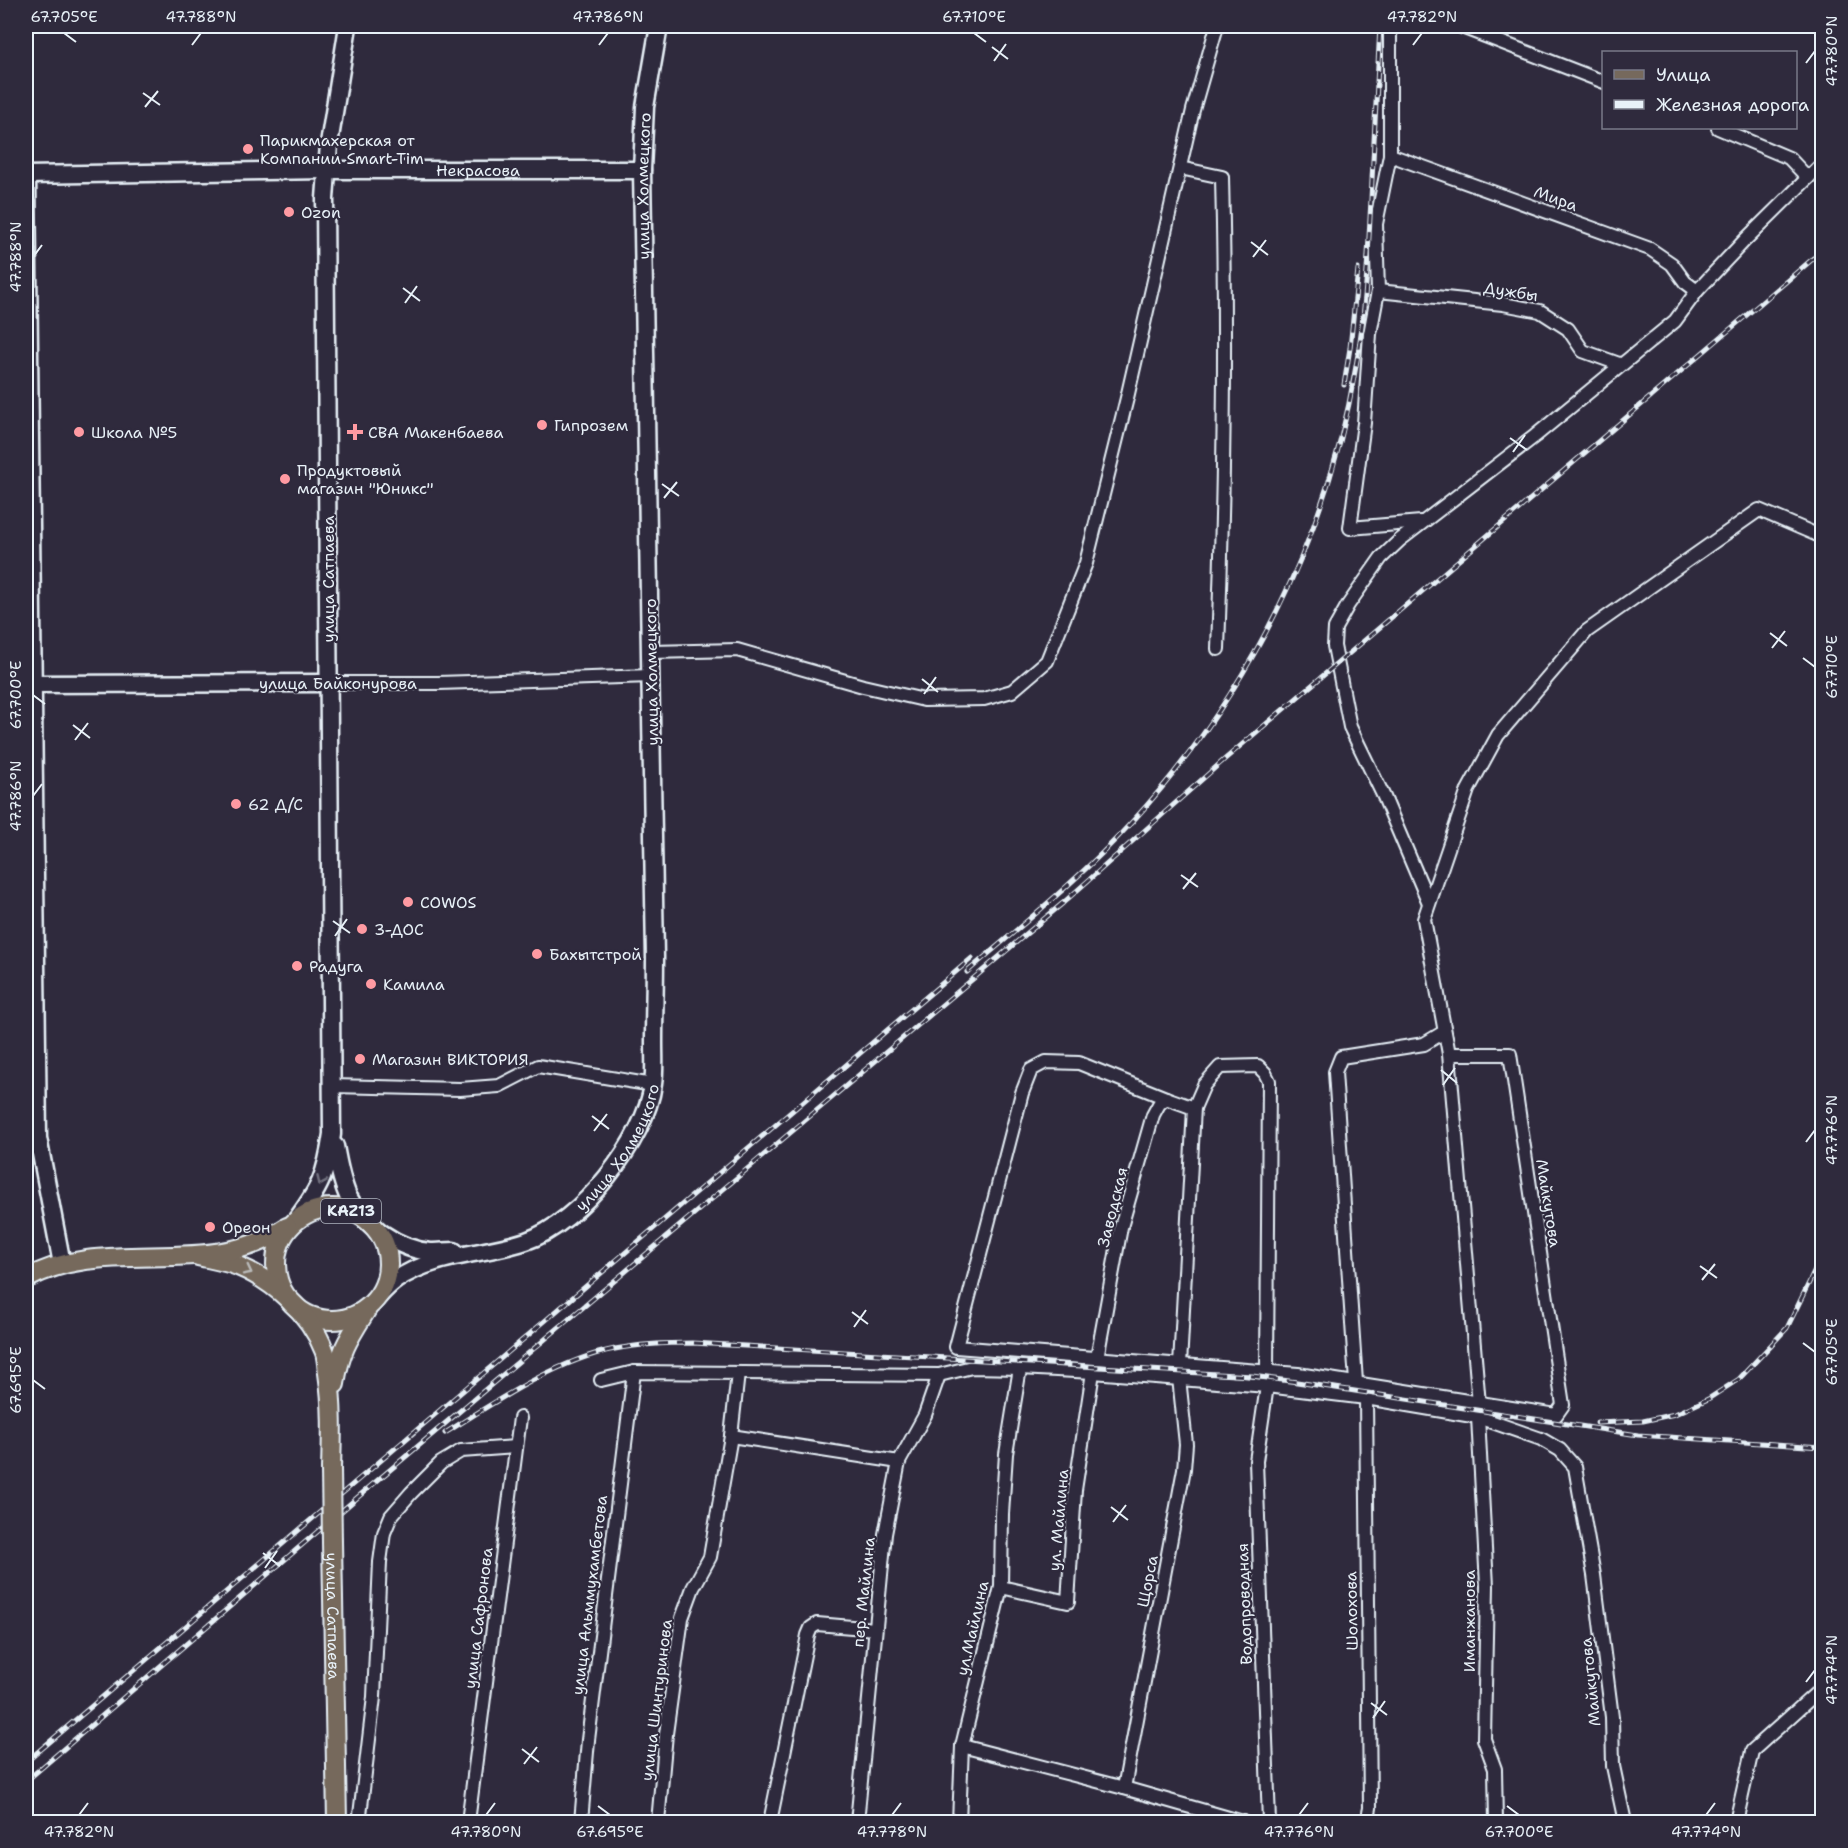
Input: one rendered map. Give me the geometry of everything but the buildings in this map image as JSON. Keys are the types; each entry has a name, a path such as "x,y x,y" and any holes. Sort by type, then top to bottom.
{"main road":[{"name":"KAZ13","path":"26,1279 40,1271 62,1264 129,1255 198,1256 250,1247 275,1236 311,1212 326,1208 341,1208 354,1213 367,1220 382,1240 387,1261 387,1274 382,1288 350,1333 342,1349 332,1407"},
{"name":"KAZ13","path":"294,1222 280,1243 277,1255 278,1280 290,1301 312,1327 325,1352 332,1407"},
{"name":"KAZ13","path":"198,1256 237,1266 264,1279 300,1310 312,1316 331,1319 349,1317 373,1302"},
{"name":"улица Сатпаева","path":"332,1407 332,1542 338,1822"}],"street":[{"name":"улица Сатпаева","path":"332,1134 325,211 329,144 348,26"},
{"name":"улица Холмецкого","path":"501,1247 527,1241 553,1228 580,1205 606,1177 630,1145 645,1114 653,1085 656,957 642,170 645,107 659,26"},
{"path":"651,652 737,650 863,686 924,700 984,699 1012,692 1047,661 1086,563 1127,398 1193,110 1217,26"},
{"path":"1390,26 1390,155 1376,224 1378,291 1370,334 1364,423 1350,528 1421,522"},
{"path":"1459,26 1602,81"},
{"path":"1720,129 1789,158 1808,178"},
{"name":"Мира","path":"1390,155 1650,249 1672,264 1685,282 1697,291"},
{"path":"1429,903 1384,796 1350,727 1334,646 1335,628 1381,558 1421,522 1527,443 1619,364 1675,321 1697,291 1822,164"},
{"path":"1180,168 1222,177 1225,274 1224,436 1218,649"},
{"name":"Некрасова","path":"26,176 327,170 642,170"},
{"path":"26,176 32,1139 62,1264"},
{"name":"Дужбы","path":"1378,291 1503,304 1540,311 1568,329 1583,351 1619,364"},
{"path":"1194,1108 1079,1063 1046,1062 1032,1070 1022,1093 956,1347 1298,1374 1479,1404 1449,1054 1424,919 1468,790 1498,735 1587,631 1759,510 1822,537"},
{"name":"улица Байконурова","path":"29,684 431,683 651,676"},
{"path":"1356,1382 1335,1072 1341,1057 1424,1044 1444,1032"},
{"name":"Майкутова","path":"1449,1054 1510,1054 1563,1405 1556,1415 1479,1404"},
{"path":"332,1086 460,1089 499,1086 538,1066 653,1085"},
{"path":"1180,1365 1194,1108 1204,1085 1220,1067 1258,1066 1266,1073 1269,1081 1268,1371"},
{"name":"Заводская","path":"1097,1358 1121,1227 1154,1115 1159,1104 1166,1098"},
{"path":"332,1134 339,1172 349,1198 367,1220 388,1237 430,1252 501,1247"},
{"path":"294,1222 313,1198 321,1183 327,1166 332,1134"},
{"path":"373,1302 395,1280 413,1270 443,1260 501,1247"},
{"path":"601,1380 634,1372 939,1375 972,1367 1020,1368 1268,1386 1365,1398 1478,1417"},
{"name":"ул.Майлина","path":"958,1822 962,1746 1000,1587 1006,1454 1020,1368"},
{"name":"улица Альммухамбетова","path":"581,1822 588,1740 634,1372"},
{"name":"ул. Майлина","path":"1000,1587 1068,1602 1075,1490 1093,1372"},
{"name":"улица Шинтуринова","path":"658,1822 666,1734 682,1618 693,1588 710,1557 731,1436 738,1373"},
{"path":"1296,1389 1298,1374"},
{"name":"пер. Майлина","path":"857,1822 885,1534 899,1462 925,1415 939,1375"},
{"name":"Щорса","path":"1124,1788 1184,1469 1186,1444 1179,1378"},
{"name":"Водопроводная","path":"1268,1386 1256,1461 1269,1822"},
{"name":"Шолохова","path":"1365,1398 1370,1808 1367,1822"},
{"name":"Майкутова","path":"1478,1417 1541,1438 1560,1450 1575,1467 1594,1575 1612,1717 1613,1766 1625,1822"},
{"name":"Иманжанова","path":"1478,1417 1487,1586 1484,1739 1495,1769 1496,1822"},
{"name":"улица Сафронова","path":"468,1822 520,1418"},
{"path":"731,1436 899,1462"},
{"path":"364,1822 360,1815 374,1697 380,1562 384,1533 391,1516 441,1463 461,1451 516,1447"},
{"path":"770,1822 811,1628 817,1624 876,1629"},
{"path":"1736,1822 1752,1750 1822,1688"},
{"path":"962,1746 1243,1822"}],"railway":[{"path":"967,972 1093,862 1132,822 1174,773 1212,721 1246,667 1277,610 1303,552 1326,492 1343,429 1356,366 1368,262 1380,26"},
{"path":"26,1781 372,1485 1063,903 1225,759 1822,251"},
{"path":"1344,385 1358,269"},
{"path":"26,1762 972,958"},
{"path":"1597,1423 1643,1421 1675,1414 1708,1399 1739,1379 1787,1328 1822,1256"},
{"path":"445,1433 484,1408 549,1372 593,1354 625,1347 693,1343 1252,1376 1638,1435 1822,1447"}],"place":[{"name":"Парикмахерская от Компании Smart-Tim","path":"248,149"},
{"name":"Ozon","path":"289,212"},
{"name":"Гипрозем","path":"542,425"},
{"name":"Школа №5","path":"79,432"},
{"name":"СВА Макенбаева","path":"355,432"},
{"name":"Продуктовый магазин \"Юникс\"","path":"285,479"},
{"name":"62 Д/С","path":"236,804"},
{"name":"COWOS","path":"408,902"},
{"name":"3-ДОС","path":"362,929"},
{"name":"Бахытстрой","path":"537,954"},
{"name":"Радуга","path":"297,966"},
{"name":"Камила","path":"371,984"},
{"name":"Магазин ВИКТОРИЯ","path":"360,1059"},
{"name":"Ореон","path":"210,1227"}]}
